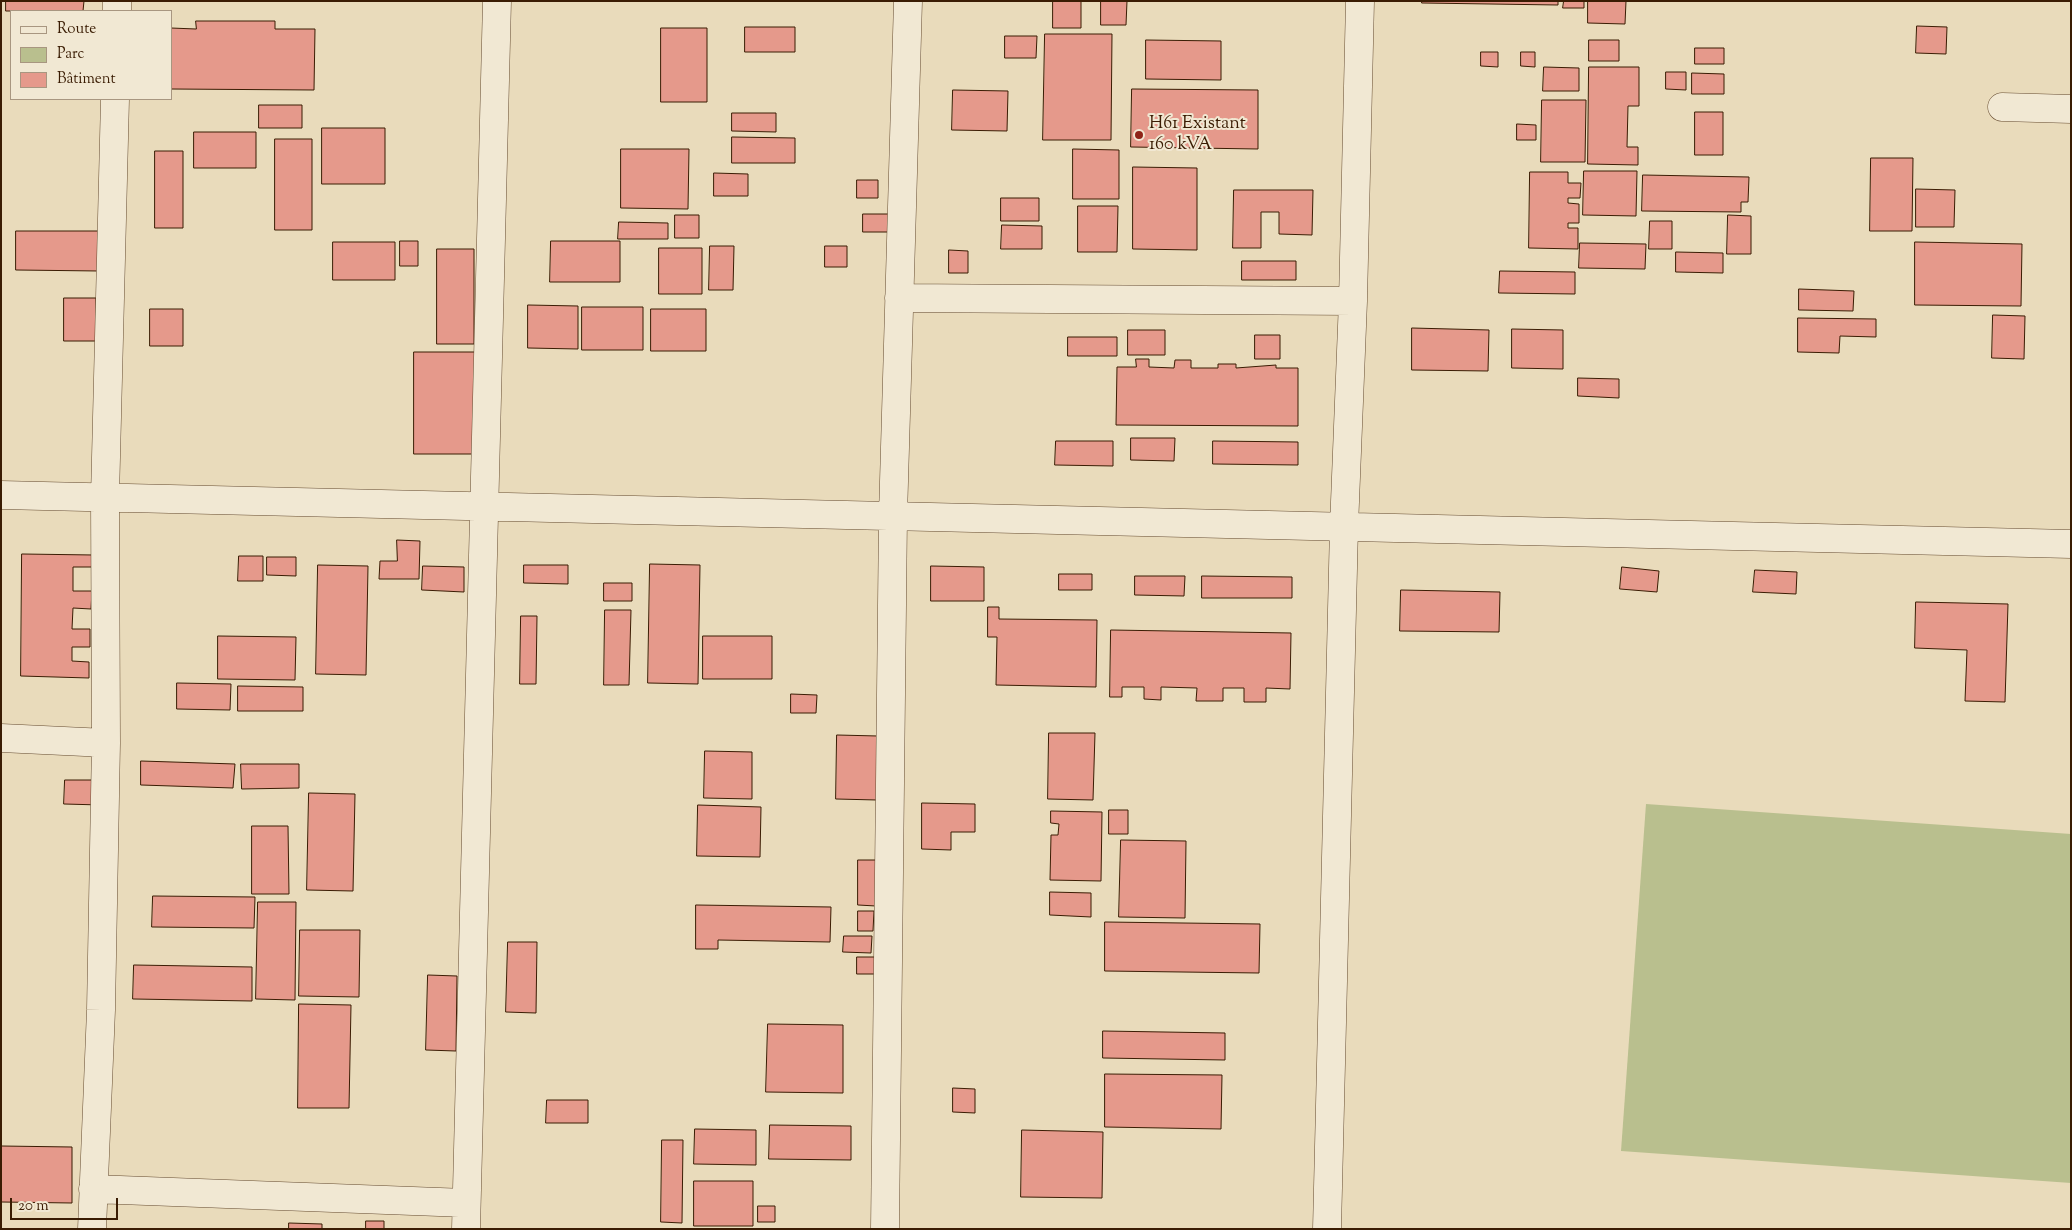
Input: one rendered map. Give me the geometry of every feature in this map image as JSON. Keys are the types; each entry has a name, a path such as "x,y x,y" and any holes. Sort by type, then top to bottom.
{"street":[{"path":"94,1189 466,1216 497,1"},
{"path":"884,1229 893,516 908,1"},
{"path":"1327,1229 1344,527 1353,301 1360,1"},
{"path":"92,1229 100,1010 106,743 105,497 115,100"},
{"path":"2002,107 2071,109"},
{"path":"899,298 1353,301"},
{"path":"1,495 2071,544"},
{"path":"1,738 106,743"}],"green space":[{"path":"1646,804 2071,834 2071,1183 1621,1151"}],"building":[{"path":"6,1 84,1 83,10 6,11"},
{"path":"1053,1 1081,1 1081,28 1053,28"},
{"path":"1101,1 1127,1 1126,25 1101,25"},
{"path":"1422,1 1558,1 1558,5 1422,3"},
{"path":"1564,1 1584,1 1584,8 1563,8"},
{"path":"1588,1 1626,1 1625,24 1588,23"},
{"path":"196,21 275,21 275,29 315,29 314,90 172,89 172,28 196,29"},
{"path":"1917,26 1947,27 1946,54 1916,53"},
{"path":"745,27 795,27 795,52 745,52"},
{"path":"661,28 707,28 707,102 661,102"},
{"path":"1045,34 1112,34 1111,140 1043,140"},
{"path":"1005,36 1037,36 1036,58 1005,58"},
{"path":"1146,40 1221,41 1221,80 1146,79"},
{"path":"1589,40 1619,40 1619,61 1589,61"},
{"path":"1695,48 1724,48 1724,64 1695,64"},
{"path":"1481,52 1498,52 1498,67 1481,66"},
{"path":"1521,52 1535,52 1535,67 1521,66"},
{"path":"1544,67 1579,68 1579,91 1543,91"},
{"path":"1589,67 1639,67 1639,106 1628,106 1627,147 1638,147 1638,165 1588,164"},
{"path":"1666,72 1686,72 1686,90 1666,89"},
{"path":"1692,73 1724,74 1724,94 1692,94"},
{"path":"1132,89 1258,90 1258,149 1131,147"},
{"path":"953,90 1008,91 1007,131 952,130"},
{"path":"1542,100 1586,100 1585,162 1541,162"},
{"path":"259,105 302,105 302,128 259,128"},
{"path":"1695,112 1723,112 1723,155 1695,155"},
{"path":"732,113 776,113 776,132 732,131"},
{"path":"1517,124 1536,125 1536,140 1517,140"},
{"path":"322,128 385,128 385,184 322,184"},
{"path":"194,132 256,132 256,168 194,168"},
{"path":"732,137 795,138 795,163 732,163"},
{"path":"275,139 312,139 312,230 275,230"},
{"path":"621,149 689,149 688,209 621,208"},
{"path":"1073,149 1119,150 1119,199 1073,199"},
{"path":"155,151 183,151 183,228 155,228"},
{"path":"1871,158 1913,158 1912,231 1870,231"},
{"path":"1133,167 1197,168 1197,250 1133,249"},
{"path":"1584,171 1637,171 1636,216 1583,215"},
{"path":"1530,172 1568,172 1568,183 1581,183 1580,198 1568,198 1568,203 1579,204 1579,223 1568,223 1568,228 1578,228 1578,249 1529,248"},
{"path":"714,173 748,174 748,196 714,196"},
{"path":"1643,175 1749,177 1748,202 1741,202 1741,212 1642,211"},
{"path":"857,180 878,180 878,198 857,198"},
{"path":"1916,189 1955,190 1954,227 1916,227"},
{"path":"1234,190 1313,190 1312,235 1279,234 1279,212 1261,212 1261,248 1233,248"},
{"path":"1001,198 1039,198 1039,221 1001,221"},
{"path":"1078,206 1118,206 1117,252 1078,252"},
{"path":"863,214 890,214 890,232 863,232"},
{"path":"675,215 699,215 699,238 675,238"},
{"path":"1728,215 1751,216 1751,254 1727,254"},
{"path":"1650,221 1672,221 1672,249 1649,249"},
{"path":"619,222 668,223 668,239 618,239"},
{"path":"1002,225 1042,226 1042,249 1001,249"},
{"path":"16,231 99,231 99,271 16,270"},
{"path":"400,241 418,241 418,266 400,266"},
{"path":"551,241 620,241 620,282 550,282"},
{"path":"333,242 395,242 395,280 333,280"},
{"path":"1915,242 2022,244 2021,306 1915,305"},
{"path":"1580,243 1646,244 1645,269 1579,268"},
{"path":"710,246 734,246 733,290 709,290"},
{"path":"825,246 847,246 847,267 825,267"},
{"path":"659,248 702,248 702,294 659,294"},
{"path":"437,249 474,249 474,344 437,344"},
{"path":"949,250 968,251 968,273 949,273"},
{"path":"1676,252 1723,253 1723,273 1676,272"},
{"path":"1242,261 1296,261 1296,280 1242,280"},
{"path":"1500,271 1575,272 1575,294 1499,293"},
{"path":"1799,289 1854,291 1853,311 1799,310"},
{"path":"64,298 96,298 96,341 64,341"},
{"path":"528,305 578,306 578,349 528,348"},
{"path":"582,307 643,307 643,350 582,350"},
{"path":"150,309 183,309 183,346 150,346"},
{"path":"651,309 706,309 706,351 651,351"},
{"path":"1993,315 2025,316 2024,359 1992,358"},
{"path":"1798,318 1876,319 1876,337 1840,336 1839,353 1798,352"},
{"path":"1412,328 1489,330 1488,371 1412,370"},
{"path":"1512,329 1563,330 1563,369 1512,368"},
{"path":"1128,330 1165,330 1165,355 1128,355"},
{"path":"1255,335 1280,335 1280,359 1255,359"},
{"path":"1068,337 1117,337 1117,356 1068,356"},
{"path":"414,352 475,352 475,454 414,454"},
{"path":"1136,359 1149,359 1149,367 1174,368 1175,360 1191,360 1191,368 1218,368 1218,364 1236,364 1236,368 1276,365 1276,368 1298,368 1298,426 1116,425 1117,367 1136,367"},
{"path":"1578,378 1619,379 1619,398 1578,396"},
{"path":"1131,438 1175,438 1174,461 1131,460"},
{"path":"1056,441 1113,441 1113,466 1055,465"},
{"path":"1213,441 1298,442 1298,465 1213,464"},
{"path":"397,540 420,541 419,579 379,579 380,561 397,561"},
{"path":"22,554 94,555 93,567 73,567 73,591 92,591 91,609 73,608 72,629 90,629 90,647 72,647 72,661 89,662 89,678 21,676"},
{"path":"239,556 263,556 263,581 238,581"},
{"path":"267,557 296,557 296,576 267,575"},
{"path":"650,564 700,565 698,684 648,683"},
{"path":"318,565 368,566 366,675 316,674"},
{"path":"524,565 568,565 568,584 524,583"},
{"path":"423,566 464,567 464,592 422,590"},
{"path":"931,566 984,567 984,601 931,601"},
{"path":"1622,567 1659,571 1657,592 1620,589"},
{"path":"1755,570 1797,572 1796,594 1753,592"},
{"path":"1059,574 1092,574 1092,590 1059,590"},
{"path":"1135,576 1185,576 1184,596 1135,595"},
{"path":"1202,576 1292,577 1292,598 1202,598"},
{"path":"604,583 632,583 632,601 604,601"},
{"path":"1401,590 1500,592 1499,632 1400,631"},
{"path":"1916,602 2008,604 2005,702 1965,701 1967,650 1915,648"},
{"path":"988,607 999,607 999,619 1097,620 1096,687 996,685 997,637 988,637"},
{"path":"605,610 631,610 629,685 604,685"},
{"path":"521,616 537,616 536,684 520,684"},
{"path":"1111,630 1291,633 1290,689 1266,688 1266,702 1244,702 1244,688 1223,688 1223,701 1196,701 1197,688 1161,687 1161,700 1144,699 1144,687 1122,687 1122,697 1110,697"},
{"path":"218,636 296,637 295,680 218,679"},
{"path":"703,636 772,636 772,679 703,679"},
{"path":"177,683 231,684 230,710 177,709"},
{"path":"238,686 303,687 303,711 238,711"},
{"path":"791,694 817,695 816,713 791,713"},
{"path":"1049,733 1095,733 1093,800 1048,799"},
{"path":"837,735 878,736 877,800 836,799"},
{"path":"705,751 752,752 752,799 704,798"},
{"path":"141,761 235,764 233,788 141,785"},
{"path":"241,764 299,764 299,788 242,789"},
{"path":"65,780 101,780 101,805 64,804"},
{"path":"309,793 355,794 353,891 307,890"},
{"path":"922,803 975,804 975,832 951,832 951,850 922,849"},
{"path":"698,805 761,807 760,857 697,856"},
{"path":"1109,810 1128,810 1128,834 1109,834"},
{"path":"1051,811 1102,812 1101,881 1050,880 1051,835 1058,835 1059,824 1051,823"},
{"path":"252,826 288,826 289,894 252,894"},
{"path":"1121,840 1186,841 1185,918 1119,917"},
{"path":"858,860 877,860 876,906 858,905"},
{"path":"1050,892 1091,893 1091,917 1050,915"},
{"path":"153,896 255,897 254,928 152,927"},
{"path":"258,902 296,902 295,1000 256,999"},
{"path":"696,905 831,907 830,942 718,940 718,949 696,949"},
{"path":"858,911 874,911 873,931 858,931"},
{"path":"1105,922 1260,924 1259,973 1105,971"},
{"path":"300,930 360,930 359,997 299,996"},
{"path":"844,936 872,936 871,953 843,952"},
{"path":"508,942 537,942 536,1013 506,1012"},
{"path":"857,957 877,957 877,974 857,974"},
{"path":"134,965 252,967 252,1001 133,999"},
{"path":"428,975 457,976 456,1051 426,1050"},
{"path":"299,1004 351,1005 349,1108 298,1108"},
{"path":"768,1024 843,1025 843,1093 766,1092"},
{"path":"1103,1031 1225,1033 1225,1060 1103,1058"},
{"path":"1105,1074 1222,1075 1221,1129 1105,1127"},
{"path":"953,1088 975,1089 975,1113 953,1112"},
{"path":"547,1100 588,1100 588,1123 546,1123"},
{"path":"770,1125 851,1126 851,1160 769,1159"},
{"path":"695,1129 756,1130 756,1165 694,1164"},
{"path":"1022,1130 1103,1132 1102,1198 1021,1197"},
{"path":"662,1140 683,1140 682,1223 661,1222"},
{"path":"1,1146 72,1147 72,1203 1,1202"},
{"path":"694,1181 753,1181 753,1226 694,1226"},
{"path":"758,1206 775,1206 775,1222 758,1222"},
{"path":"366,1221 384,1221 384,1229 366,1229"},
{"path":"289,1223 322,1224 322,1229 289,1229"}],"place":[{"name":"H61 Existant 160 kVA","path":"1139,135"}]}
